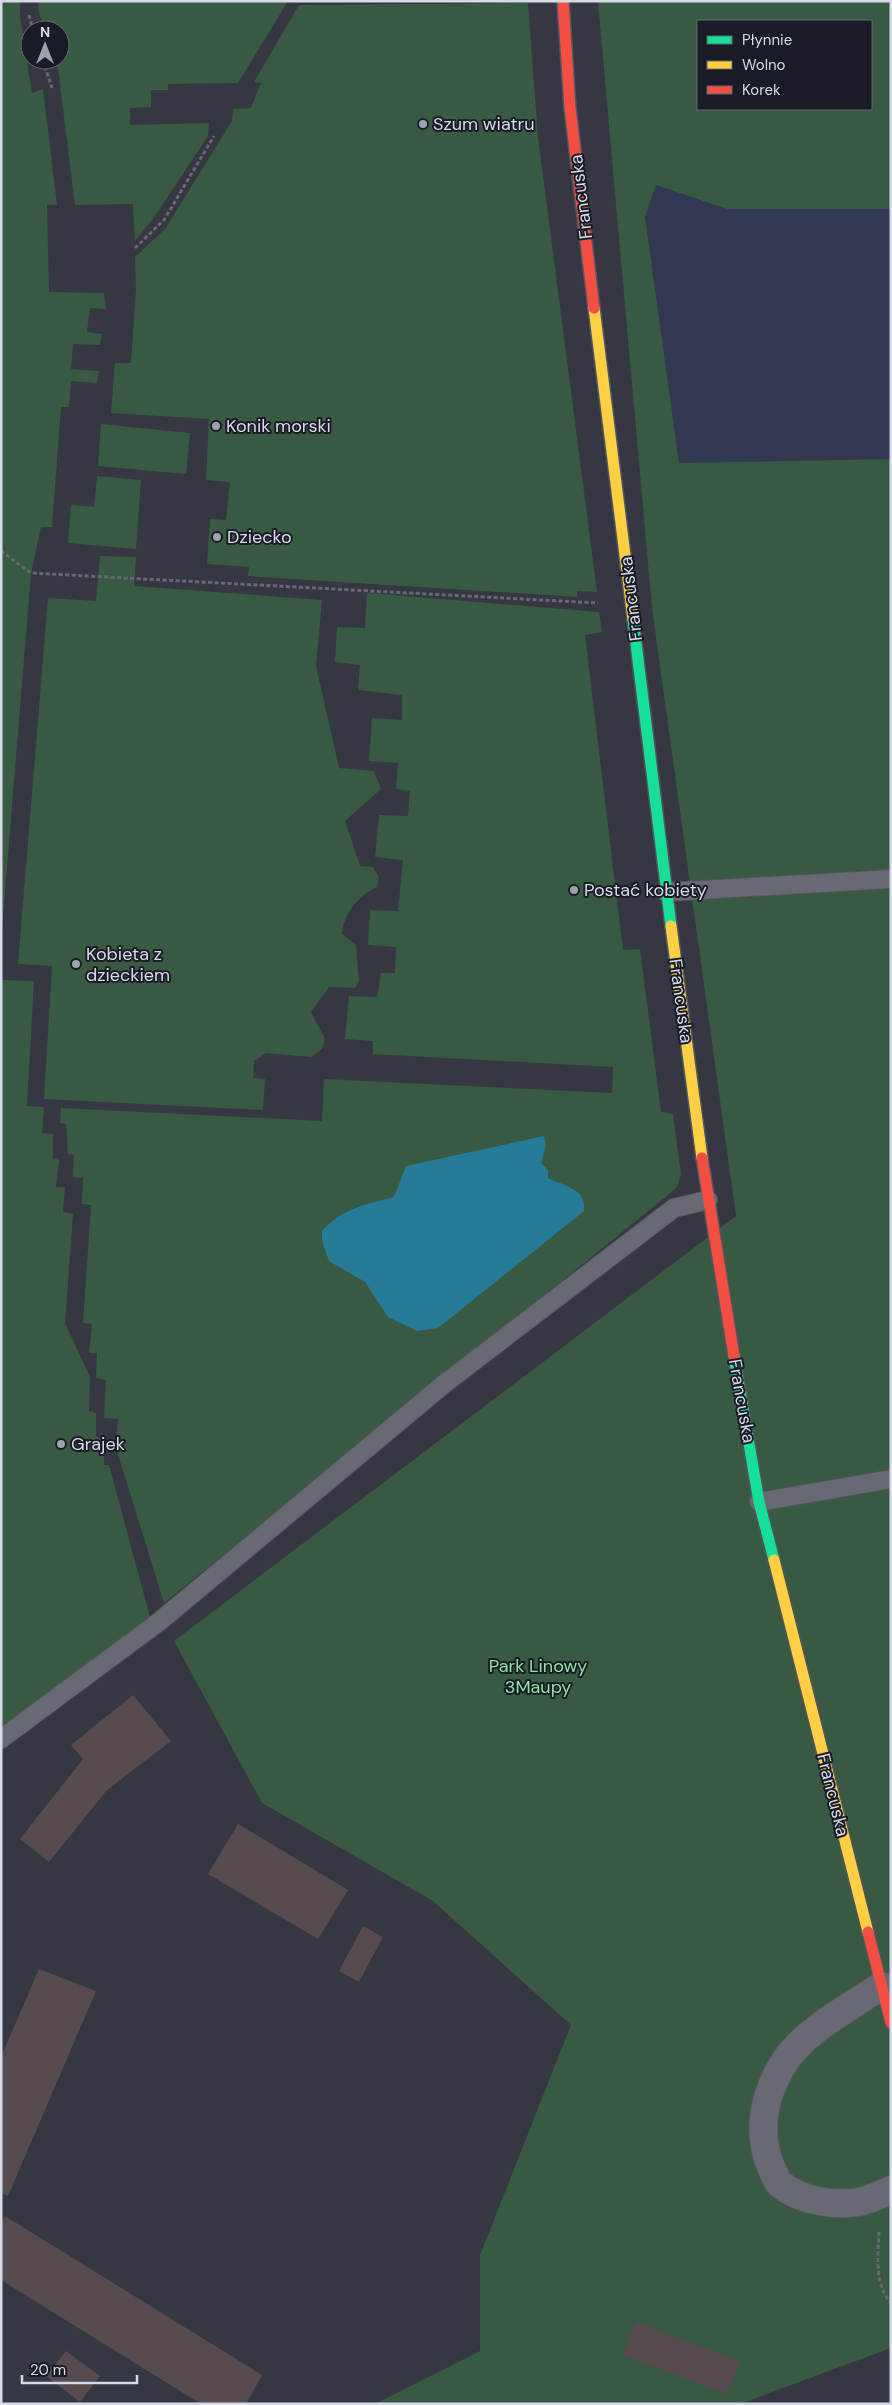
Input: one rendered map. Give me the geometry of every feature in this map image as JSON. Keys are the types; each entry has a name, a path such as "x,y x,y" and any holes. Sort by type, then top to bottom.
{"street":[{"name":"Francuska","path":"563,1 572,118 666,892 708,1200 760,1502 891,2023"},
{"path":"879,2194 839,2204 808,2199 778,2183 767,2157 762,2127 769,2092 782,2065 802,2041 881,1986"}],"lane":[{"path":"666,892 891,879"},
{"path":"1,1739 160,1622 444,1384 674,1208 708,1200"},
{"path":"760,1502 891,1479"}],"path":[{"path":"29,16 30,20"},
{"path":"46,70 52,88"},
{"path":"135,248 164,220 214,136"},
{"path":"1,551 31,573 598,603"},
{"path":"879,2194 878,2266 880,2281 886,2298 891,2303"}],"shaded area":[{"path":"656,185 727,209 891,209 891,459 679,463 645,217"},
{"path":"544,1136 546,1145 541,1163 548,1170 548,1178 578,1193 584,1204 584,1211 438,1328 417,1331 388,1317 365,1282 329,1261 322,1241 322,1231 346,1212 394,1197 406,1166"}],"green space":[{"path":"1,1 20,1 20,70 28,70 32,93 43,89 57,205 47,205 49,292 104,293 106,309 90,308 87,332 102,334 100,345 73,344 71,369 99,371 97,383 71,381 69,407 61,407 52,527 41,527 31,573 1,941"},
{"path":"38,1 288,1 238,83 168,84 168,90 151,90 151,107 130,108 130,125 209,123 208,136 155,216 135,241 133,204 75,205 58,70 70,70 70,20 42,20"},
{"name":"Park Linowy 3Maupy","path":"891,1 891,209 727,209 656,185 645,217 679,463 891,459 891,2348 740,2404 375,2404 480,2351 480,2255 571,2025 433,1901 262,1803 174,1641 736,1216 652,608 598,2"},
{"path":"528,3 538,137 597,592 577,591 577,597 248,576 249,567 207,564 210,519 226,520 230,482 206,480 209,419 111,413 115,363 131,363 136,290 135,257 165,229 232,121 233,109 251,108 261,83 254,82 299,5"},
{"path":"101,424 190,433 186,474 98,466"},
{"path":"97,476 141,480 136,549 68,543 71,505 94,507"},
{"path":"100,556 136,557 134,586 322,600 316,666 339,768 374,771 381,789 345,821 360,866 373,867 379,877 377,887 358,900 349,912 343,926 342,934 356,945 359,981 355,988 329,987 311,1012 325,1039 322,1049 312,1057 266,1053 254,1061 253,1078 265,1079 263,1110 44,1099 52,966 18,964 48,598 96,601"},
{"path":"367,593 599,612 602,632 585,635 623,950 640,949 661,1112 673,1114 681,1174 677,1187 668,1195 164,1603 116,1448 118,1419 104,1418 106,1380 96,1378 97,1353 89,1353 92,1324 83,1323 91,1205 82,1204 83,1178 73,1177 74,1155 68,1154 66,1124 60,1123 61,1108 322,1121 324,1079 612,1093 613,1067 373,1054 373,1041 345,1039 349,996 377,997 381,973 395,973 396,947 368,945 370,910 398,911 403,860 375,857 379,815 408,816 410,791 396,789 398,763 369,761 372,718 402,720 402,695 358,690 360,665 335,662 337,627 365,628"},
{"path":"1,980 34,981 27,1106 44,1107 42,1133 53,1134 53,1158 59,1160 56,1187 65,1187 63,1212 73,1214 65,1323 90,1377 89,1411 96,1413 96,1437 104,1438 104,1465 109,1465 150,1617 1,1731"}],"building":[{"path":"133,1695 171,1741 107,1790 49,1862 20,1839 83,1759 71,1745"},
{"path":"238,1824 348,1890 318,1939 208,1874"},
{"path":"363,1926 383,1937 359,1982 339,1971"},
{"path":"39,1969 96,1991 8,2196 1,2193 1,2057"},
{"path":"5,2216 262,2375 246,2404 201,2404 1,2280 1,2221"},
{"path":"636,2322 740,2362 727,2394 623,2355"},
{"path":"66,2351 100,2376 80,2402 46,2376"}],"traffic: fast":[{"path":"633,619 671,926"},
{"path":"734,1356 759,1502 774,1560"}],"traffic: slow":[{"path":"594,308 633,619"},
{"path":"671,926 702,1158"},
{"path":"774,1560 868,1932"}],"traffic: jam":[{"path":"563,1 570,108 594,308"},
{"path":"702,1158 734,1356"},
{"path":"868,1932 891,2023"}],"place":[{"name":"Szum wiatru","path":"423,124"},
{"name":"Konik morski","path":"216,426"},
{"name":"Dziecko","path":"217,537"},
{"name":"Postać kobiety","path":"574,890"},
{"name":"Kobieta z dzieckiem","path":"76,964"},
{"name":"Grajek","path":"61,1444"}]}
